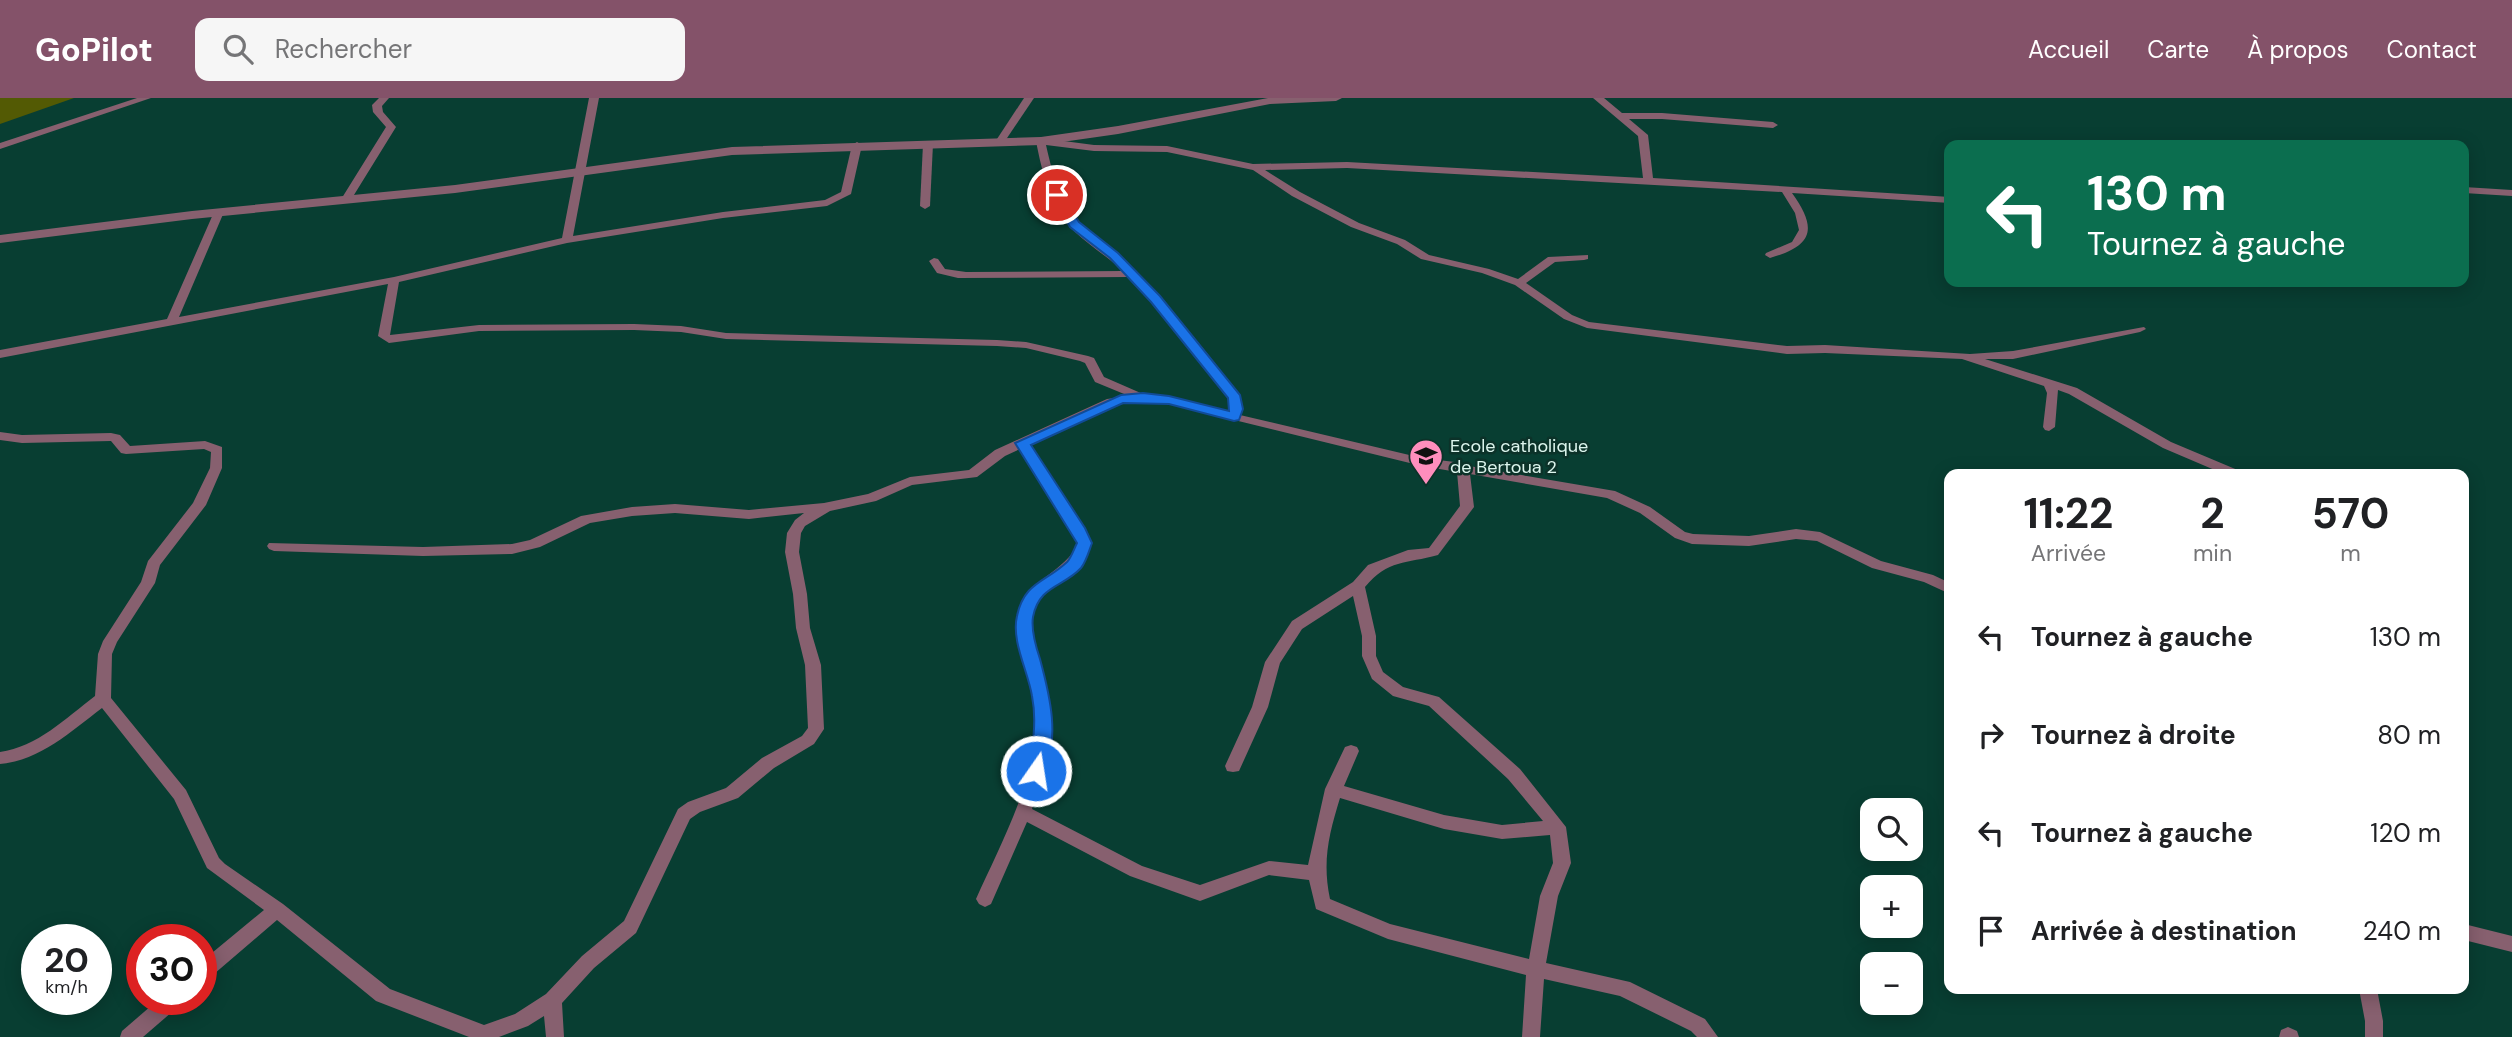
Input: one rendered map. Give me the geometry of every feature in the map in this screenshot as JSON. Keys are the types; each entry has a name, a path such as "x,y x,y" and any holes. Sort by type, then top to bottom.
{"street":[{"path":"0,146 146,98"},
{"path":"345,201 391,127 378,112 377,106 384,98"},
{"path":"568,240 594,98"},
{"path":"1000,142 1030,98"},
{"path":"0,239 219,212 345,201 732,151 1041,141 1118,130 1270,101 1336,98"},
{"path":"1598,98 1643,135 1649,183"},
{"path":"1621,116 1662,116 1773,125"},
{"path":"1041,141 1094,148 1179,150 1253,167 1368,166 1944,200"},
{"path":"1041,141 1047,173 1068,217 1156,299 1235,398 1234,417"},
{"path":"925,206 928,144"},
{"path":"0,354 394,280 568,240 840,199 846,194 856,145"},
{"path":"1253,167 1296,194 1355,225 1401,242 1425,257 1485,271 1519,283 1569,317 1587,325 1787,350 1825,349 1963,356 2013,355 2140,329"},
{"path":"1770,255 1793,248 1802,240 1804,228 1801,211 1785,190"},
{"path":"2469,190 2512,193"},
{"path":"172,320 219,212"},
{"path":"1519,283 1552,260 1584,257"},
{"path":"934,261 942,271 975,277 999,274 1132,274"},
{"path":"394,280 384,335 389,340 479,328 634,327 681,329 726,336 1016,345 1084,358 1090,361 1099,379 1143,398"},
{"path":"1963,356 2073,391 2167,445 2223,469"},
{"path":"2049,384 2053,393 2049,426"},
{"path":"274,546 465,551 513,549 525,548 558,535 591,518 632,512 655,509 738,514 827,507 871,498 923,478 972,474 1000,453 1111,401 1143,398 1169,400 1422,462 1464,467 1610,494 1645,510 1680,535 1692,539 1749,541 1796,534 1820,537 1877,565 1928,578 1944,586"},
{"path":"0,436 22,439 111,437 116,438 126,450 205,445 217,450 216,468 199,505 153,564 148,583 110,641 105,654 103,699 180,795 213,863 277,909 383,995 486,1035 521,1020 552,1000 588,962 630,927 684,814 694,807 732,793 768,763 808,740 816,729 813,665 803,628 792,552 794,533 800,523 827,507"},
{"path":"985,899 1022,811 1044,737 1041,697 1027,646 1024,618 1031,600 1042,586 1074,565 1085,543 1080,531 1022,443"},
{"path":"1233,766 1260,707 1273,662 1297,625 1358,586 1373,568 1408,555 1433,552 1468,507 1464,467"},
{"path":"1358,586 1369,636 1369,656 1377,676 1398,692 1434,701 1514,774 1558,827 1562,863 1549,897 1536,969 1531,1037"},
{"path":"0,758 11,758 27,752 103,699"},
{"path":"1351,751 1333,789 1321,831 1316,873 1322,904 1388,931 1623,988 1698,1025 1709,1037"},
{"path":"1333,789 1444,822 1491,830 1503,832 1558,827"},
{"path":"1022,811 1136,871 1200,893 1269,868 1316,873"},
{"path":"217,960 277,909"},
{"path":"2469,933 2512,944"},
{"path":"2369,994 2374,1037"},
{"path":"552,1000 555,1037"},
{"path":"130,1037 155,1015"}],"green space":[{"path":"0,98 74,98 0,124"}],"place":[{"name":"Ecole catholique de Bertoua 2","path":"1426,486"}],"route":[{"path":"1036,771 1044,737 1041,697 1027,646 1024,618 1031,600 1042,586 1074,565 1085,543 1080,531 1022,443 1111,401 1121,399 1169,400 1234,417 1236,409 1235,398 1156,299 1114,255 1074,224 1057,195"}]}
